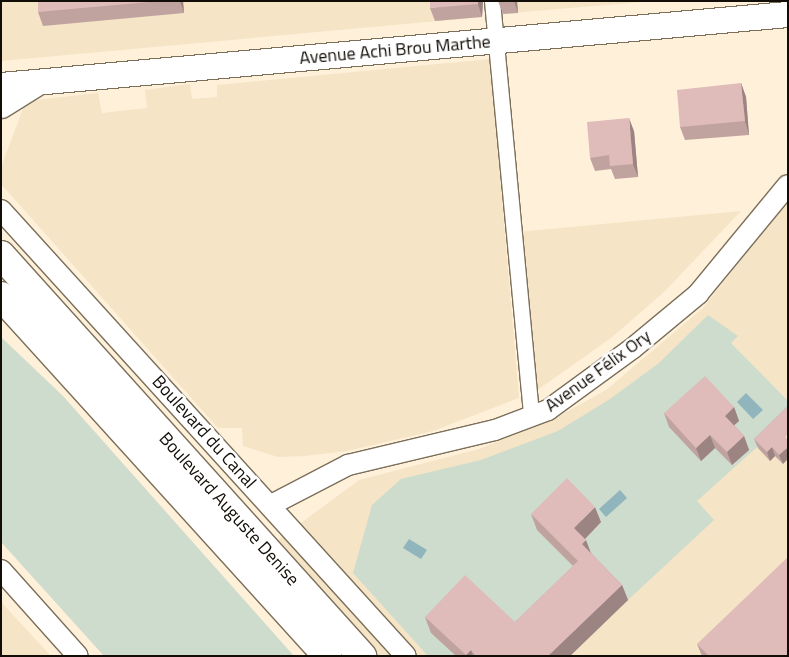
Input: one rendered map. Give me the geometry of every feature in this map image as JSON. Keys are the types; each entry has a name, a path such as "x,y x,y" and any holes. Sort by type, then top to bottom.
{"main road":[{"name":"Boulevard Auguste Denise","path":"1,255 362,656"},
{"path":"1,296 327,656"}],"street":[{"path":"492,1 530,417"},
{"name":"Avenue Achi Brou Marthe","path":"1,85 788,14"},
{"path":"1,105 42,81"},
{"name":"Avenue Félix Ory","path":"271,506 348,465 495,430 548,410 633,348 698,294 788,185"},
{"name":"Boulevard du Canal","path":"1,210 406,656"},
{"path":"1,570 78,656"}],"shaded area":[{"path":"1,1 481,1 482,17 1,61"},
{"path":"499,1 653,1 500,14"},
{"path":"490,59 519,398 433,431 347,451 305,456 278,457 243,446 242,428 218,428 1,184 1,167 26,101 98,93 102,113 147,108 145,90 190,84 192,99 217,97 217,85"},
{"path":"788,200 788,656 376,656 274,543 359,480 479,449 552,420 606,390 703,308"},
{"path":"741,211 664,292 611,338 536,391 518,232"},
{"path":"1,602 51,656 1,656"}],"green space":[{"path":"708,315 738,336 731,343 788,401 788,419 697,501 714,520 628,600 595,567 502,656 428,656 353,573 372,505 401,479 481,460 558,431 610,399 659,363"},
{"path":"1,337 63,396 294,656 104,656 1,542"}],"water":[{"path":"746,393 763,410 753,419 737,402"},
{"path":"620,490 627,498 606,517 599,509"},
{"path":"409,539 427,550 421,559 403,548"}],"building":[{"path":"38,1 160,1 38,12"},
{"path":"430,1 478,1 478,4 430,8"},
{"path":"741,83 745,121 680,127 677,90"},
{"path":"629,118 633,164 610,166 609,155 590,158 587,122"},
{"path":"705,376 734,407 725,416 744,436 727,452 710,435 696,448 664,413"},
{"path":"788,406 788,434 785,437 788,440 788,447 779,455 772,447 767,452 754,439"},
{"path":"567,478 595,507 574,528 586,540 582,544 622,585 548,656 476,656 471,650 466,655 425,617 465,575 515,622 578,561 531,514"},
{"path":"788,557 788,656 709,656 697,644"}]}
